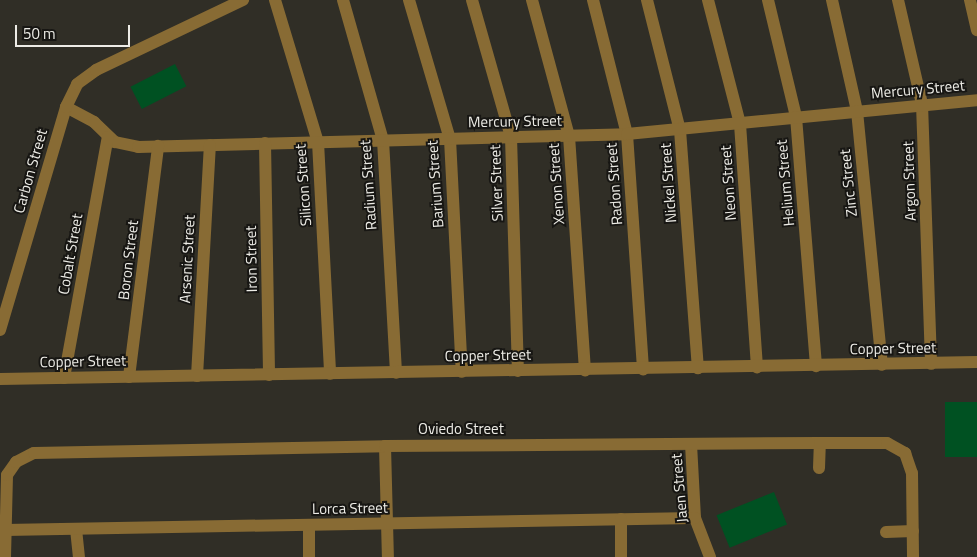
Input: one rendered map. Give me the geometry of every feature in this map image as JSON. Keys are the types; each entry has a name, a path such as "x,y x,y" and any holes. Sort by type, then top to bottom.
{"street":[{"name":"Carbon Street","path":"0,330 66,107 77,84 86,77 243,0"},
{"name":"Silicon Street","path":"275,0 318,142 330,374"},
{"name":"Radium Street","path":"343,0 383,140 396,373"},
{"name":"Barium Street","path":"409,0 450,139 462,372"},
{"name":"Silver Street","path":"472,0 511,137 518,371"},
{"name":"Xenon Street","path":"532,0 569,136 585,370"},
{"name":"Radon Street","path":"593,0 627,134 643,369"},
{"name":"Nickel Street","path":"647,0 680,130 698,368"},
{"name":"Neon Street","path":"708,0 740,124 757,367"},
{"name":"Helium Street","path":"768,0 796,117 816,366"},
{"name":"Zinc Street","path":"832,0 857,110 882,365"},
{"name":"Argon Street","path":"898,0 922,104 931,364"},
{"path":"970,0 977,30"},
{"name":"Mercury Street","path":"66,107 89,119 108,137 124,146 158,146 627,134 740,124 857,110 977,100"},
{"name":"Cobalt Street","path":"64,378 108,137"},
{"name":"Iron Street","path":"265,143 270,375"},
{"name":"Arsenic Street","path":"197,376 210,145"},
{"name":"Boron Street","path":"129,377 158,146"},
{"name":"Copper Street","path":"0,379 977,362"},
{"path":"819,468 820,443"},
{"name":"Oviedo Street","path":"5,530 5,480 16,462 34,453 385,446 887,443 905,453 912,473 913,530"},
{"name":"Jaen Street","path":"691,444 695,518 710,557"},
{"path":"385,446 388,557"},
{"name":"Lorca Street","path":"5,530 695,518"},
{"path":"621,520 621,557"},
{"path":"309,525 309,557"},
{"path":"76,529 79,557"},
{"path":"5,530 5,557"},
{"path":"886,532 913,530 913,557"}],"green space":[{"path":"175,64 186,86 142,109 130,87"},
{"path":"945,402 977,402 977,457 945,457"},
{"path":"774,492 787,524 730,548 717,515"}]}
